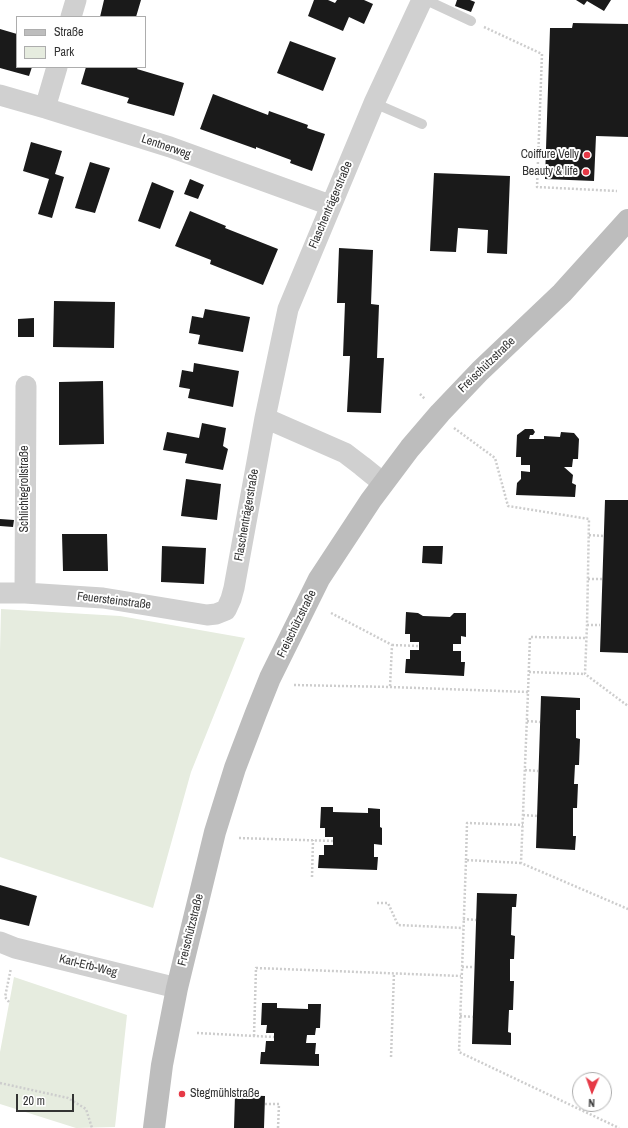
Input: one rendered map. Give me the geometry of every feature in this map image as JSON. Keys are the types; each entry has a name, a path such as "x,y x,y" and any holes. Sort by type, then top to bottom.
{"main road":[{"name":"Freischützstraße","path":"154,1128 162,1065 177,988 216,832 235,768 270,678 319,579 383,483 440,413 480,371 562,293 628,220"}],"street":[{"path":"71,16 76,0"},
{"name":"Flaschenträgerstraße","path":"226,610 234,588 265,418 288,309 330,205 374,103 422,0"},
{"path":"45,108 57,68"},
{"name":"Lentnerweg","path":"0,95 170,147 330,205"},
{"name":"Schlichtegrollstraße","path":"25,593 26,386"},
{"path":"265,418 345,453 383,483"},
{"name":"Feuersteinstraße","path":"0,593 25,593 103,598 207,615 216,614 226,610"},
{"name":"Karl-Erb-Weg","path":"7,945 177,988"}],"lane":[{"path":"426,0 471,21"},
{"path":"374,103 422,124"}],"path":[{"path":"471,21 542,54 537,187 617,190"},
{"path":"420,394 455,430 495,458 508,506 589,519 588,625 585,674"},
{"path":"589,535 604,536"},
{"path":"588,579 602,579"},
{"path":"331,613 392,645 419,646"},
{"path":"588,625 600,625"},
{"path":"521,863 530,636 587,638"},
{"path":"390,687 392,645"},
{"path":"529,672 585,674 628,706"},
{"path":"294,685 528,692"},
{"path":"527,721 540,722"},
{"path":"525,770 538,771"},
{"path":"523,815 537,816"},
{"path":"523,825 467,823 459,1052 619,1128"},
{"path":"239,838 333,841"},
{"path":"312,877 313,840"},
{"path":"466,860 521,863 628,909"},
{"path":"377,903 388,903 398,925 463,928"},
{"path":"464,920 476,920"},
{"path":"7,945 5,997 9,1002"},
{"path":"462,967 474,967"},
{"path":"254,1036 256,968 462,976"},
{"path":"391,1057 394,973"},
{"path":"460,1016 473,1017"},
{"path":"197,1034 274,1037"},
{"path":"0,1083 68,1098 86,1109 92,1128"},
{"path":"265,1104 279,1104 278,1128"}],"green space":[{"path":"1,609 120,616 245,638 191,772 153,908 0,857"},
{"path":"14,977 127,1015 115,1127 76,1128 0,1104 0,1052"}],"building":[{"path":"104,0 141,0 136,16 100,16"},
{"path":"314,0 328,0 335,3 337,0 364,0 373,4 364,24 349,17 343,31 308,16"},
{"path":"457,0 470,0 475,2 471,12 455,6"},
{"path":"576,0 611,0 604,11 587,1 584,5"},
{"path":"573,23 628,24 628,137 596,136 594,181 545,179 550,28 572,28"},
{"path":"0,29 16,34 16,68 32,68 29,76 0,68"},
{"path":"290,41 336,58 323,91 277,73"},
{"path":"86,68 138,68 184,83 174,116 127,103 129,98 81,84"},
{"path":"213,94 268,115 269,111 308,125 307,128 325,134 312,171 290,163 291,160 200,129"},
{"path":"31,142 62,151 55,174 64,177 52,218 38,214 49,179 23,171"},
{"path":"90,162 110,168 95,213 75,208"},
{"path":"434,173 510,176 507,254 487,253 488,230 458,228 456,252 430,251"},
{"path":"190,179 204,185 198,199 184,194"},
{"path":"152,182 174,191 160,229 138,221"},
{"path":"190,211 226,226 225,228 278,249 263,285 210,264 211,260 175,246"},
{"path":"339,248 373,250 371,304 379,305 377,358 384,358 381,413 347,412 350,356 343,356 345,303 337,303"},
{"path":"54,301 115,302 114,348 53,347"},
{"path":"205,309 250,317 243,352 198,344 200,335 189,333 192,316 203,318"},
{"path":"34,318 34,337 18,337 18,319"},
{"path":"194,363 239,371 233,407 188,398 190,389 179,387 182,370 193,372"},
{"path":"103,381 104,444 59,445 59,382"},
{"path":"202,423 226,428 223,446 228,449 223,470 185,463 187,454 163,450 167,432 199,438"},
{"path":"525,429 533,429 535,432 533,435 530,435 529,439 544,439 544,436 560,437 561,432 574,433 579,439 578,459 573,459 572,467 564,467 573,475 572,483 576,485 575,497 516,495 517,483 521,479 521,471 530,472 530,465 521,465 521,457 516,457 517,435"},
{"path":"186,479 221,484 217,520 181,516"},
{"path":"605,500 628,500 628,653 600,652"},
{"path":"0,519 14,520 13,527 0,526"},
{"path":"62,534 107,534 108,571 63,571"},
{"path":"162,546 206,548 204,584 161,582"},
{"path":"423,546 443,546 442,564 422,563"},
{"path":"406,612 418,613 423,616 450,617 454,613 466,613 466,637 461,636 461,644 453,644 453,651 461,651 461,662 465,662 464,676 405,673 406,659 410,659 410,650 419,650 419,642 410,642 410,634 405,634"},
{"path":"541,696 580,698 580,710 576,710 576,738 580,739 579,765 575,765 574,784 578,784 577,808 573,808 573,836 576,836 575,850 536,848"},
{"path":"321,807 333,807 333,812 368,813 368,808 380,809 382,845 374,844 374,857 378,857 377,870 318,868 319,855 324,855 324,845 333,845 333,837 325,837 325,828 320,828"},
{"path":"0,885 37,896 29,926 0,919"},
{"path":"477,893 517,894 516,907 512,907 511,935 515,936 514,959 510,959 510,981 514,981 513,1010 509,1010 508,1032 511,1033 511,1045 472,1044"},
{"path":"262,1003 277,1003 277,1008 308,1009 308,1004 321,1004 320,1028 316,1028 315,1035 307,1035 306,1043 316,1043 315,1054 319,1054 319,1066 260,1064 261,1052 265,1052 266,1041 274,1041 274,1033 266,1033 267,1025 261,1025"},
{"path":"235,1095 265,1096 264,1128 234,1128"}],"place":[{"name":"Coiffure Velly","path":"587,155"},
{"name":"Beauty & life","path":"586,172"},
{"name":"Stegmühlstraße","path":"182,1094"}]}
